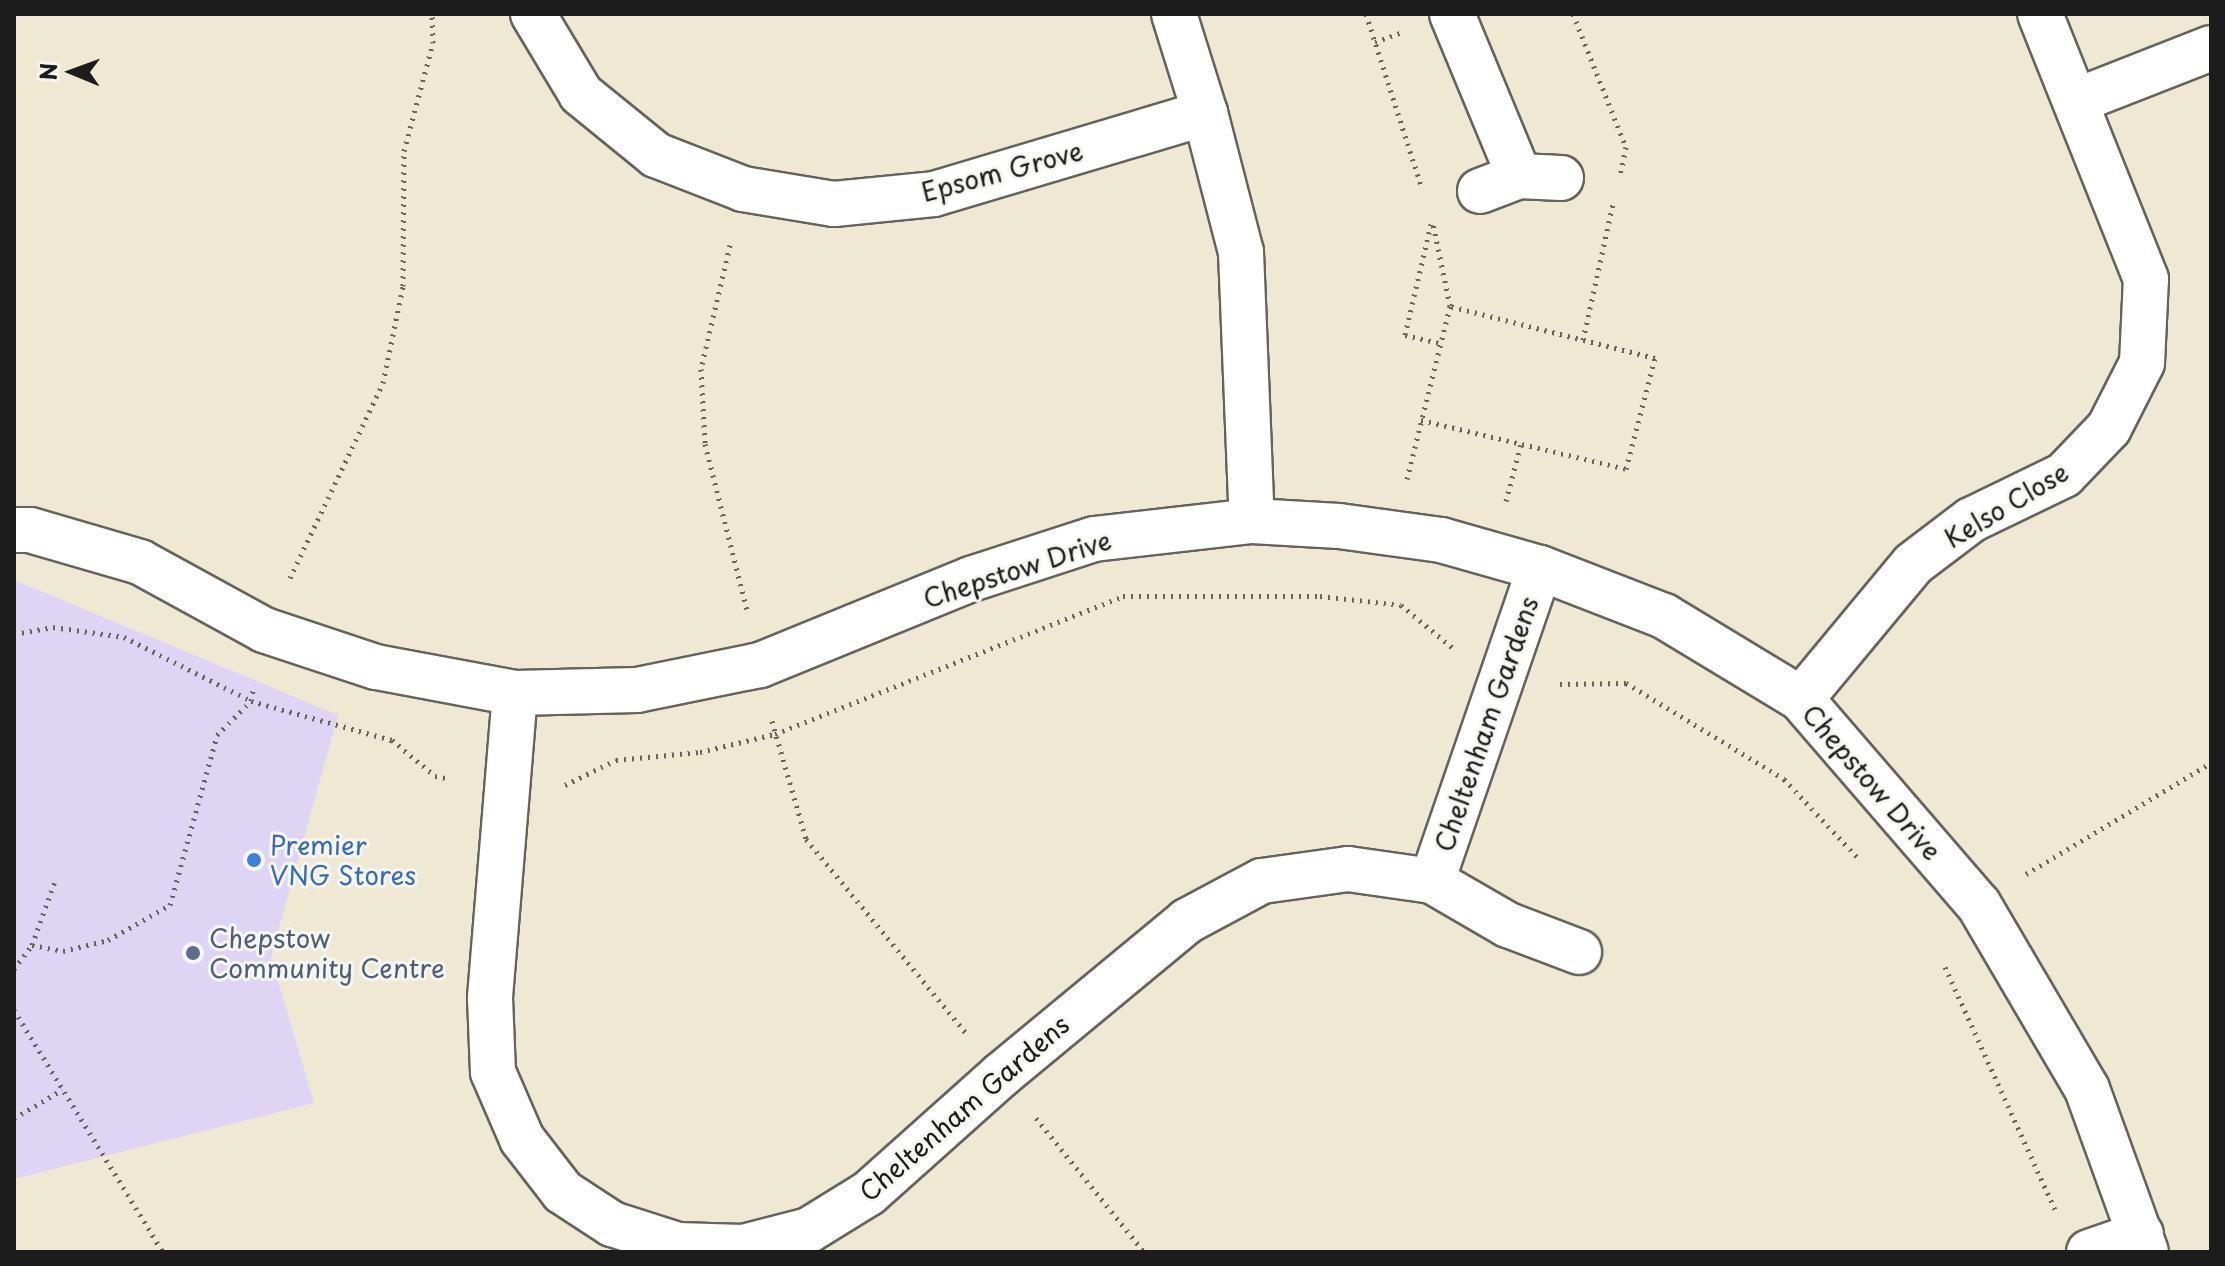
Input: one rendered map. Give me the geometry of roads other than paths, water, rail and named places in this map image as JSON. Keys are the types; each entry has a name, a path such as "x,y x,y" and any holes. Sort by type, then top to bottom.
{"street":[{"name":"Epsom Grove","path":"533,14 581,94 656,155 743,189 834,204 934,194 1205,113"},
{"path":"1174,14 1205,113 1241,252 1252,521"},
{"path":"1452,14 1520,182"},
{"name":"Kelso Close","path":"1801,699 1913,564 1971,520 2064,475 2109,428 2142,363 2146,279 2040,14"},
{"path":"2076,101 2211,48"},
{"name":"Chepstow Drive","path":"14,530 30,530 140,562 264,630 376,667 515,693 637,690 760,665 971,579 1094,539 1252,521 1339,526 1441,540 1540,568 1664,616 1801,699 1979,905 2087,1089 2143,1243"},
{"name":"Cheltenham Gardens","path":"1432,881 1540,568"},
{"name":"Cheltenham Gardens","path":"515,693 490,998 493,1072 522,1139 563,1192 612,1224 678,1245 743,1247 809,1230 869,1193 1001,1075 1187,921 1262,881 1348,869 1432,881 1508,925 1579,952"},
{"path":"2075,1238 2143,1243"}],"place":[{"name":"Premier VNG Stores","path":"254,860"},
{"name":"Chepstow Community Centre","path":"193,953"}]}
